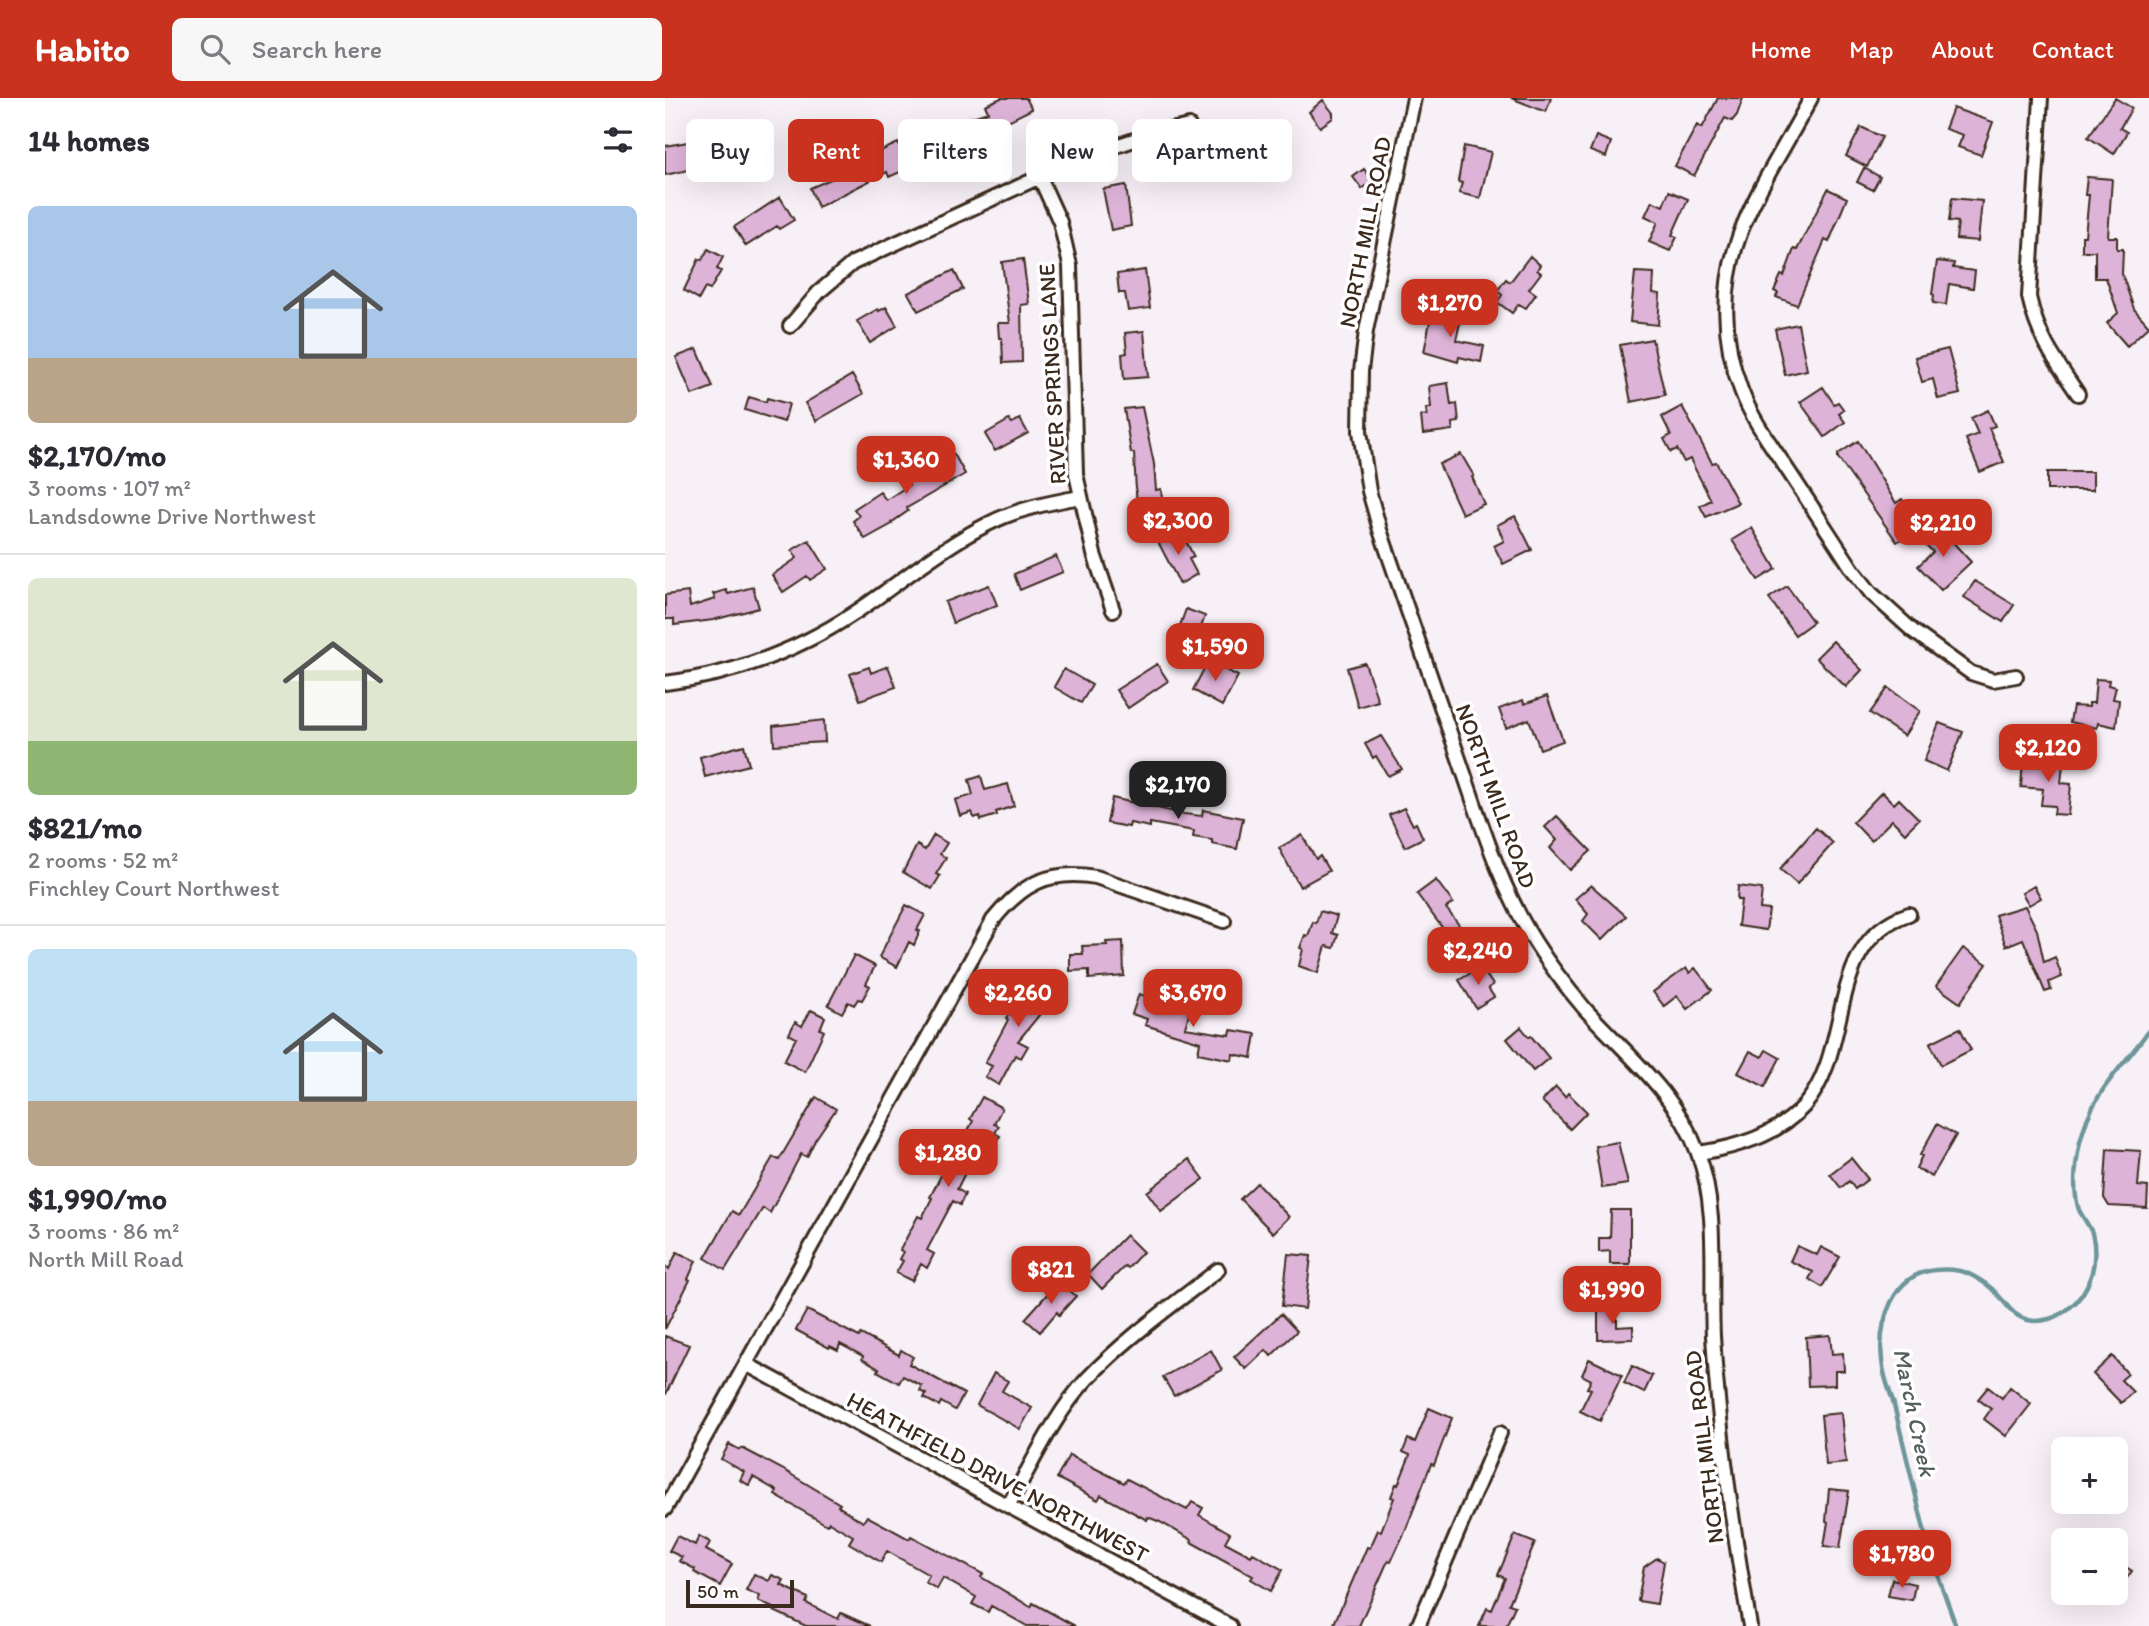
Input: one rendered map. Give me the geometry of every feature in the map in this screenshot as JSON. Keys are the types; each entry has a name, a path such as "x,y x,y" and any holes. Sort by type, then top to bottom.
{"street":[{"name":"NORTH MILL ROAD","path":"1414,98 1361,370 1360,431 1369,491 1489,847 1512,902 1535,943 1564,983 1675,1107 1699,1153 1709,1203 1713,1336 1721,1430 1750,1626"},
{"path":"1811,98 1751,210 1730,266 1726,329 1731,359 1741,391 1756,421 1853,570 1871,593 1913,631 1971,673 1993,680 2016,676"},
{"path":"2041,98 2029,297 2042,340 2078,394"},
{"path":"790,326 818,292 853,263 1031,182"},
{"name":"RIVER SPRINGS LANE","path":"1042,182 1060,222 1070,265 1076,474 1094,554 1113,610"},
{"path":"665,683 696,679 754,664 809,640 967,535 991,522 1034,506 1080,497"},
{"path":"665,1509 993,920 1010,899 1025,887 1042,879 1082,875 1096,877 1224,921"},
{"path":"1699,1153 1729,1148 1757,1139 1786,1122 1803,1106 1816,1089 1827,1066 1844,992 1863,948 1881,926 1909,914"},
{"path":"1008,1506 1051,1432 1086,1380 1123,1344 1218,1270"},
{"name":"HEATHFIELD DRIVE NORTHWEST","path":"746,1364 1230,1626"},
{"path":"1418,1626 1500,1433"}],"building":[{"path":"1001,98 1026,98 1032,109 1012,119 966,119 988,112 985,105"},
{"path":"1511,98 1551,98 1546,112"},
{"path":"1718,98 1743,98 1732,121 1725,118 1694,176 1675,166 1697,125 1702,128"},
{"path":"2115,98 2132,108 2120,128 2127,132 2114,154 2088,137"},
{"path":"1323,100 1333,113 1333,118 1320,127 1309,112"},
{"path":"1953,108 1993,122 1981,155 1958,147 1963,135 1945,129"},
{"path":"1861,127 1882,137 1867,167 1846,156"},
{"path":"1596,136 1611,142 1606,157 1590,151"},
{"path":"686,142 686,170 665,175 665,146"},
{"path":"898,143 898,173 889,177 887,172 884,174 884,149"},
{"path":"1464,146 1491,152 1480,198 1459,193 1462,183 1458,182"},
{"path":"1864,168 1880,177 1873,190 1857,182"},
{"path":"1364,169 1373,181 1362,189 1353,177"},
{"path":"2087,177 2112,179 2108,237 2117,237 2117,249 2123,249 2122,274 2134,309 2149,326 2127,346 2107,323 2118,313 2106,278 2095,278 2095,251 2082,251 2089,195 2085,195"},
{"path":"824,182 867,182 818,207 810,188"},
{"path":"1126,185 1131,226 1111,230 1103,189"},
{"path":"1828,189 1847,198 1829,242 1825,240 1797,305 1776,297 1778,293 1774,291"},
{"path":"1669,191 1688,199 1672,235 1677,237 1670,251 1649,242 1658,222 1645,216 1652,201 1663,206"},
{"path":"780,197 794,220 779,229 777,226 746,246 734,227"},
{"path":"1952,198 1982,201 1978,241 1956,239 1958,222 1949,221"},
{"path":"708,249 723,257 717,269 721,271 710,290 705,288 699,299 684,290 699,259 702,260"},
{"path":"1530,256 1540,265 1537,270 1541,273 1529,289 1536,294 1526,308 1519,304 1512,313 1497,302 1502,295 1497,291 1506,279 1510,282"},
{"path":"1023,259 1029,304 1021,305 1022,362 1003,363 1002,338 999,338 998,323 1010,323 1002,262"},
{"path":"1937,261 1954,263 1953,268 1975,271 1973,288 1949,284 1946,305 1933,303"},
{"path":"954,270 963,289 918,311 908,293"},
{"path":"1145,270 1150,308 1128,311 1125,293 1119,293 1117,274"},
{"path":"1635,272 1654,273 1653,293 1660,294 1658,325 1630,322"},
{"path":"886,307 897,326 870,343 857,321"},
{"path":"1436,308 1462,314 1456,340 1484,346 1481,362 1459,357 1458,362 1424,352 1431,316 1435,317"},
{"path":"1798,324 1807,370 1785,375 1775,329"},
{"path":"1144,331 1148,377 1124,379 1122,354 1127,353 1125,333"},
{"path":"1652,339 1665,395 1631,402 1620,345"},
{"path":"697,349 713,387 692,395 676,357"},
{"path":"1948,349 1960,394 1938,399 1933,379 1922,382 1915,357"},
{"path":"852,375 863,394 816,421 805,403"},
{"path":"1448,383 1451,405 1457,404 1459,422 1452,423 1453,430 1423,434 1421,416 1427,415 1426,409 1431,407 1429,386"},
{"path":"1823,387 1834,404 1838,402 1844,410 1839,414 1845,422 1825,437 1800,402"},
{"path":"749,397 766,402 767,398 789,404 784,422 745,410"},
{"path":"1682,406 1712,463 1716,462 1738,503 1706,517 1700,506 1711,500 1690,459 1684,462 1677,449 1671,452 1664,439 1671,435 1662,417"},
{"path":"1142,407 1154,464 1156,490 1161,489 1163,509 1137,511 1134,453 1131,453 1124,409"},
{"path":"1988,410 1995,426 1989,428 2004,462 1980,472 1966,439 1978,434 1971,418"},
{"path":"1020,419 1028,433 995,451 985,434 1009,420 1012,423"},
{"path":"1858,441 1896,503 1902,499 1912,512 1906,517 1915,530 1897,542 1838,458 1838,454"},
{"path":"954,454 965,474 907,508 908,511 892,524 865,539 853,521 859,516 854,509 880,492 886,500 909,485 906,479 942,456 944,460"},
{"path":"1461,454 1474,476 1472,477 1484,504 1462,514 1439,464"},
{"path":"2047,472 2093,472 2093,490 2047,490"},
{"path":"1515,516 1532,550 1503,564 1494,546 1504,541 1497,525"},
{"path":"1938,526 1971,562 1941,590 1918,566 1933,552 1922,541"},
{"path":"1752,528 1776,569 1758,580 1732,540"},
{"path":"1170,530 1178,545 1186,541 1194,557 1189,559 1197,574 1180,584 1156,538"},
{"path":"809,540 827,569 810,580 807,576 783,592 772,575 797,558 792,550"},
{"path":"1056,556 1063,572 1020,590 1014,574"},
{"path":"1975,581 2014,605 2003,622 1964,597"},
{"path":"989,585 997,605 953,623 945,602"},
{"path":"1787,586 1813,622 1795,635 1769,598"},
{"path":"753,587 759,608 713,620 674,625 674,619 665,619 665,595 688,592 690,607 715,599 713,594 726,590 728,594"},
{"path":"1186,609 1205,616 1190,658 1171,651"},
{"path":"1833,641 1862,670 1846,687 1816,658"},
{"path":"1208,661 1238,676 1222,706 1193,690"},
{"path":"1365,663 1378,701 1358,707 1347,668"},
{"path":"1157,664 1168,681 1128,708 1116,690"},
{"path":"888,666 896,687 860,700 850,674 869,667 871,673"},
{"path":"1064,669 1092,685 1081,703 1054,687"},
{"path":"2096,679 2109,680 2108,685 2116,687 2113,699 2119,700 2116,727 2098,723 2097,728 2070,722 2073,706 2089,707 2089,703 2094,703"},
{"path":"1888,688 1920,711 1904,736 1870,713"},
{"path":"1547,696 1563,741 1540,749 1529,719 1506,728 1499,709 1523,700 1524,704"},
{"path":"824,720 825,742 774,745 773,726"},
{"path":"1939,723 1963,732 1947,771 1924,761"},
{"path":"1381,736 1402,769 1388,776 1365,744"},
{"path":"744,745 749,765 705,777 700,757"},
{"path":"2023,760 2063,764 2061,783 2071,784 2068,815 2054,814 2055,806 2041,805 2043,789 2021,787"},
{"path":"981,776 985,790 1008,784 1014,806 981,820 980,816 974,818 972,812 960,816 955,800 973,795 969,780"},
{"path":"1882,792 1894,804 1899,799 1919,819 1905,833 1892,820 1871,841 1853,822"},
{"path":"1135,796 1149,799 1148,806 1184,814 1202,816 1203,810 1243,818 1237,849 1212,844 1212,840 1193,837 1194,831 1150,823 1150,827 1130,823 1129,827 1107,823 1112,798 1134,803"},
{"path":"1404,808 1413,825 1416,823 1423,838 1405,847 1389,815"},
{"path":"1557,816 1591,851 1570,870 1550,848 1557,840 1545,827"},
{"path":"1816,828 1833,843 1797,884 1780,869"},
{"path":"934,835 947,843 940,854 946,858 936,874 940,876 932,889 903,872 917,845 925,850"},
{"path":"1302,835 1316,859 1320,856 1329,871 1300,887 1279,848"},
{"path":"1436,880 1453,903 1446,908 1462,929 1450,938 1417,894"},
{"path":"1591,885 1626,916 1602,940 1583,921 1588,914 1575,899"},
{"path":"1738,886 1762,889 1760,909 1769,910 1766,930 1738,926 1741,900 1737,900"},
{"path":"2034,886 2041,898 2029,905 2022,893"},
{"path":"906,905 925,915 917,930 920,931 914,945 909,942 897,967 879,957"},
{"path":"2025,906 2037,930 2044,962 2055,957 2062,977 2049,982 2051,990 2045,992 2023,939 2006,946 1995,915"},
{"path":"1320,911 1337,916 1332,933 1338,935 1334,948 1326,946 1318,973 1299,966 1303,949 1300,948 1313,922 1316,923"},
{"path":"1123,941 1124,976 1089,979 1089,970 1070,971 1070,954 1083,954 1082,946"},
{"path":"1963,948 1987,964 1960,1003 1936,986"},
{"path":"854,955 875,966 866,984 870,986 862,1000 858,999 854,1005 848,1002 842,1013 828,1005"},
{"path":"1481,967 1493,985 1488,988 1494,997 1476,1008 1459,980"},
{"path":"1686,968 1689,973 1695,968 1712,990 1687,1009 1677,996 1664,1006 1653,992"},
{"path":"1039,976 1058,992 1018,1041 1028,1046 1021,1058 1015,1055 999,1085 985,1077 992,1066 985,1063 1008,1020 1006,1018"},
{"path":"1139,994 1191,1007 1185,1028 1230,1035 1231,1030 1256,1034 1252,1058 1233,1054 1232,1060 1198,1053 1200,1042 1145,1025 1147,1019 1132,1014"},
{"path":"811,1010 825,1017 820,1029 824,1031 805,1072 784,1061 796,1038 789,1034 795,1022 802,1026"},
{"path":"1521,1027 1549,1058 1533,1071 1507,1039"},
{"path":"1960,1028 1971,1050 1941,1065 1930,1043"},
{"path":"1766,1050 1780,1058 1765,1087 1738,1073 1750,1051 1762,1057"},
{"path":"1556,1087 1565,1097 1568,1093 1587,1112 1570,1129 1542,1101"},
{"path":"816,1097 836,1109 807,1157 801,1154 770,1213 763,1208 725,1270 705,1258 732,1211 739,1215 773,1157 779,1160"},
{"path":"982,1097 1002,1108 994,1124 999,1126 995,1133 1000,1136 994,1147 984,1142 976,1158 973,1157 957,1189 965,1194 960,1205 953,1201 927,1250 934,1254 927,1268 921,1264 912,1281 896,1273 903,1261 899,1259 903,1252 900,1250 918,1216 922,1218 951,1156 954,1157 973,1121 970,1119"},
{"path":"1937,1124 1956,1135 1932,1177 1916,1168"},
{"path":"1618,1142 1628,1184 1602,1188 1595,1146"},
{"path":"2107,1149 2141,1151 2138,1186 2148,1187 2147,1208 2109,1206 2104,1198"},
{"path":"1851,1158 1868,1179 1855,1189 1849,1181 1841,1188 1830,1174"},
{"path":"1189,1159 1204,1179 1161,1211 1147,1192"},
{"path":"1257,1183 1289,1217 1273,1233 1240,1199"},
{"path":"1611,1210 1630,1210 1630,1264 1610,1264 1610,1251 1599,1252 1599,1238 1610,1238"},
{"path":"1126,1235 1143,1252 1102,1289 1088,1274"},
{"path":"1797,1246 1817,1255 1821,1247 1840,1257 1822,1287 1809,1279 1813,1272 1790,1261"},
{"path":"677,1252 696,1261 688,1279 690,1280 665,1329 665,1266 669,1269"},
{"path":"1288,1254 1311,1256 1305,1309 1282,1306"},
{"path":"1059,1281 1076,1296 1059,1315 1057,1312 1040,1332 1025,1319"},
{"path":"1598,1307 1617,1307 1617,1327 1633,1326 1633,1339 1598,1340"},
{"path":"807,1310 859,1337 861,1334 899,1355 901,1350 913,1357 909,1364 964,1394 955,1410 941,1402 939,1406 924,1398 926,1394 920,1391 922,1386 903,1376 899,1383 877,1371 879,1369 862,1359 863,1356 840,1344 838,1350 830,1346 829,1348 796,1330"},
{"path":"1281,1314 1297,1331 1271,1356 1266,1350 1246,1369 1234,1357"},
{"path":"1830,1335 1832,1354 1843,1353 1844,1371 1835,1371 1835,1385 1808,1386 1806,1337"},
{"path":"665,1336 689,1345 666,1394 665,1394"},
{"path":"1211,1350 1222,1370 1174,1396 1163,1377"},
{"path":"2112,1356 2128,1374 2121,1380 2133,1392 2121,1403 2093,1374"},
{"path":"1589,1359 1622,1375 1600,1421 1580,1411 1591,1389 1587,1388 1591,1380 1582,1375"},
{"path":"1632,1366 1652,1376 1644,1393 1624,1383"},
{"path":"994,1373 1008,1381 1002,1391 1032,1408 1020,1429 977,1405"},
{"path":"1988,1387 2002,1398 2010,1387 2031,1404 2006,1436 1984,1419 1991,1409 1978,1399"},
{"path":"1429,1408 1452,1418 1406,1529 1391,1562 1386,1565 1359,1626 1333,1626 1367,1547 1370,1548 1378,1530 1381,1531 1394,1498 1391,1497 1410,1455 1403,1452 1408,1439 1415,1442"},
{"path":"1841,1413 1846,1463 1826,1465 1821,1415"},
{"path":"729,1444 782,1469 840,1504 838,1506 863,1522 867,1516 909,1539 911,1536 983,1574 981,1577 1031,1607 1033,1603 1075,1626 1027,1626 991,1606 988,1612 972,1604 976,1597 943,1578 937,1589 925,1582 929,1575 887,1551 881,1562 849,1543 853,1536 829,1522 827,1525 775,1495 777,1491 753,1477 749,1485 740,1480 744,1472 721,1459"},
{"path":"1069,1455 1124,1483 1127,1479 1187,1510 1192,1502 1203,1508 1199,1515 1230,1533 1225,1542 1251,1556 1253,1553 1283,1570 1271,1591 1251,1579 1253,1576 1160,1522 1148,1517 1147,1520 1101,1495 1098,1500 1057,1478"},
{"path":"1829,1489 1849,1491 1840,1548 1824,1546"},
{"path":"1515,1535 1535,1543 1509,1604 1515,1606 1506,1626 1479,1626 1487,1608 1492,1610 1505,1578 1498,1575"},
{"path":"677,1536 695,1545 699,1536 710,1542 706,1550 732,1564 720,1586 694,1572 695,1569 679,1561 682,1557 669,1551"},
{"path":"1657,1558 1664,1562 1657,1604 1638,1601 1644,1567"},
{"path":"754,1574 769,1581 772,1575 784,1580 781,1585 808,1598 806,1603 838,1619 841,1613 870,1626 806,1626 774,1611 775,1609 758,1601 760,1596 746,1590"},
{"path":"1892,1579 1915,1584 1912,1600 1888,1596"}],"waterway":[{"name":"March Creek","path":"1956,1626 1930,1554 1893,1401 1883,1371 1881,1346 1886,1316 1898,1290 1920,1273 1935,1270 1967,1273 1992,1289 2014,1313 2028,1320 2039,1321 2054,1317 2076,1302 2088,1285 2094,1264 2092,1233 2079,1210 2076,1194 2080,1142 2085,1124 2100,1095 2149,1030"}]}
